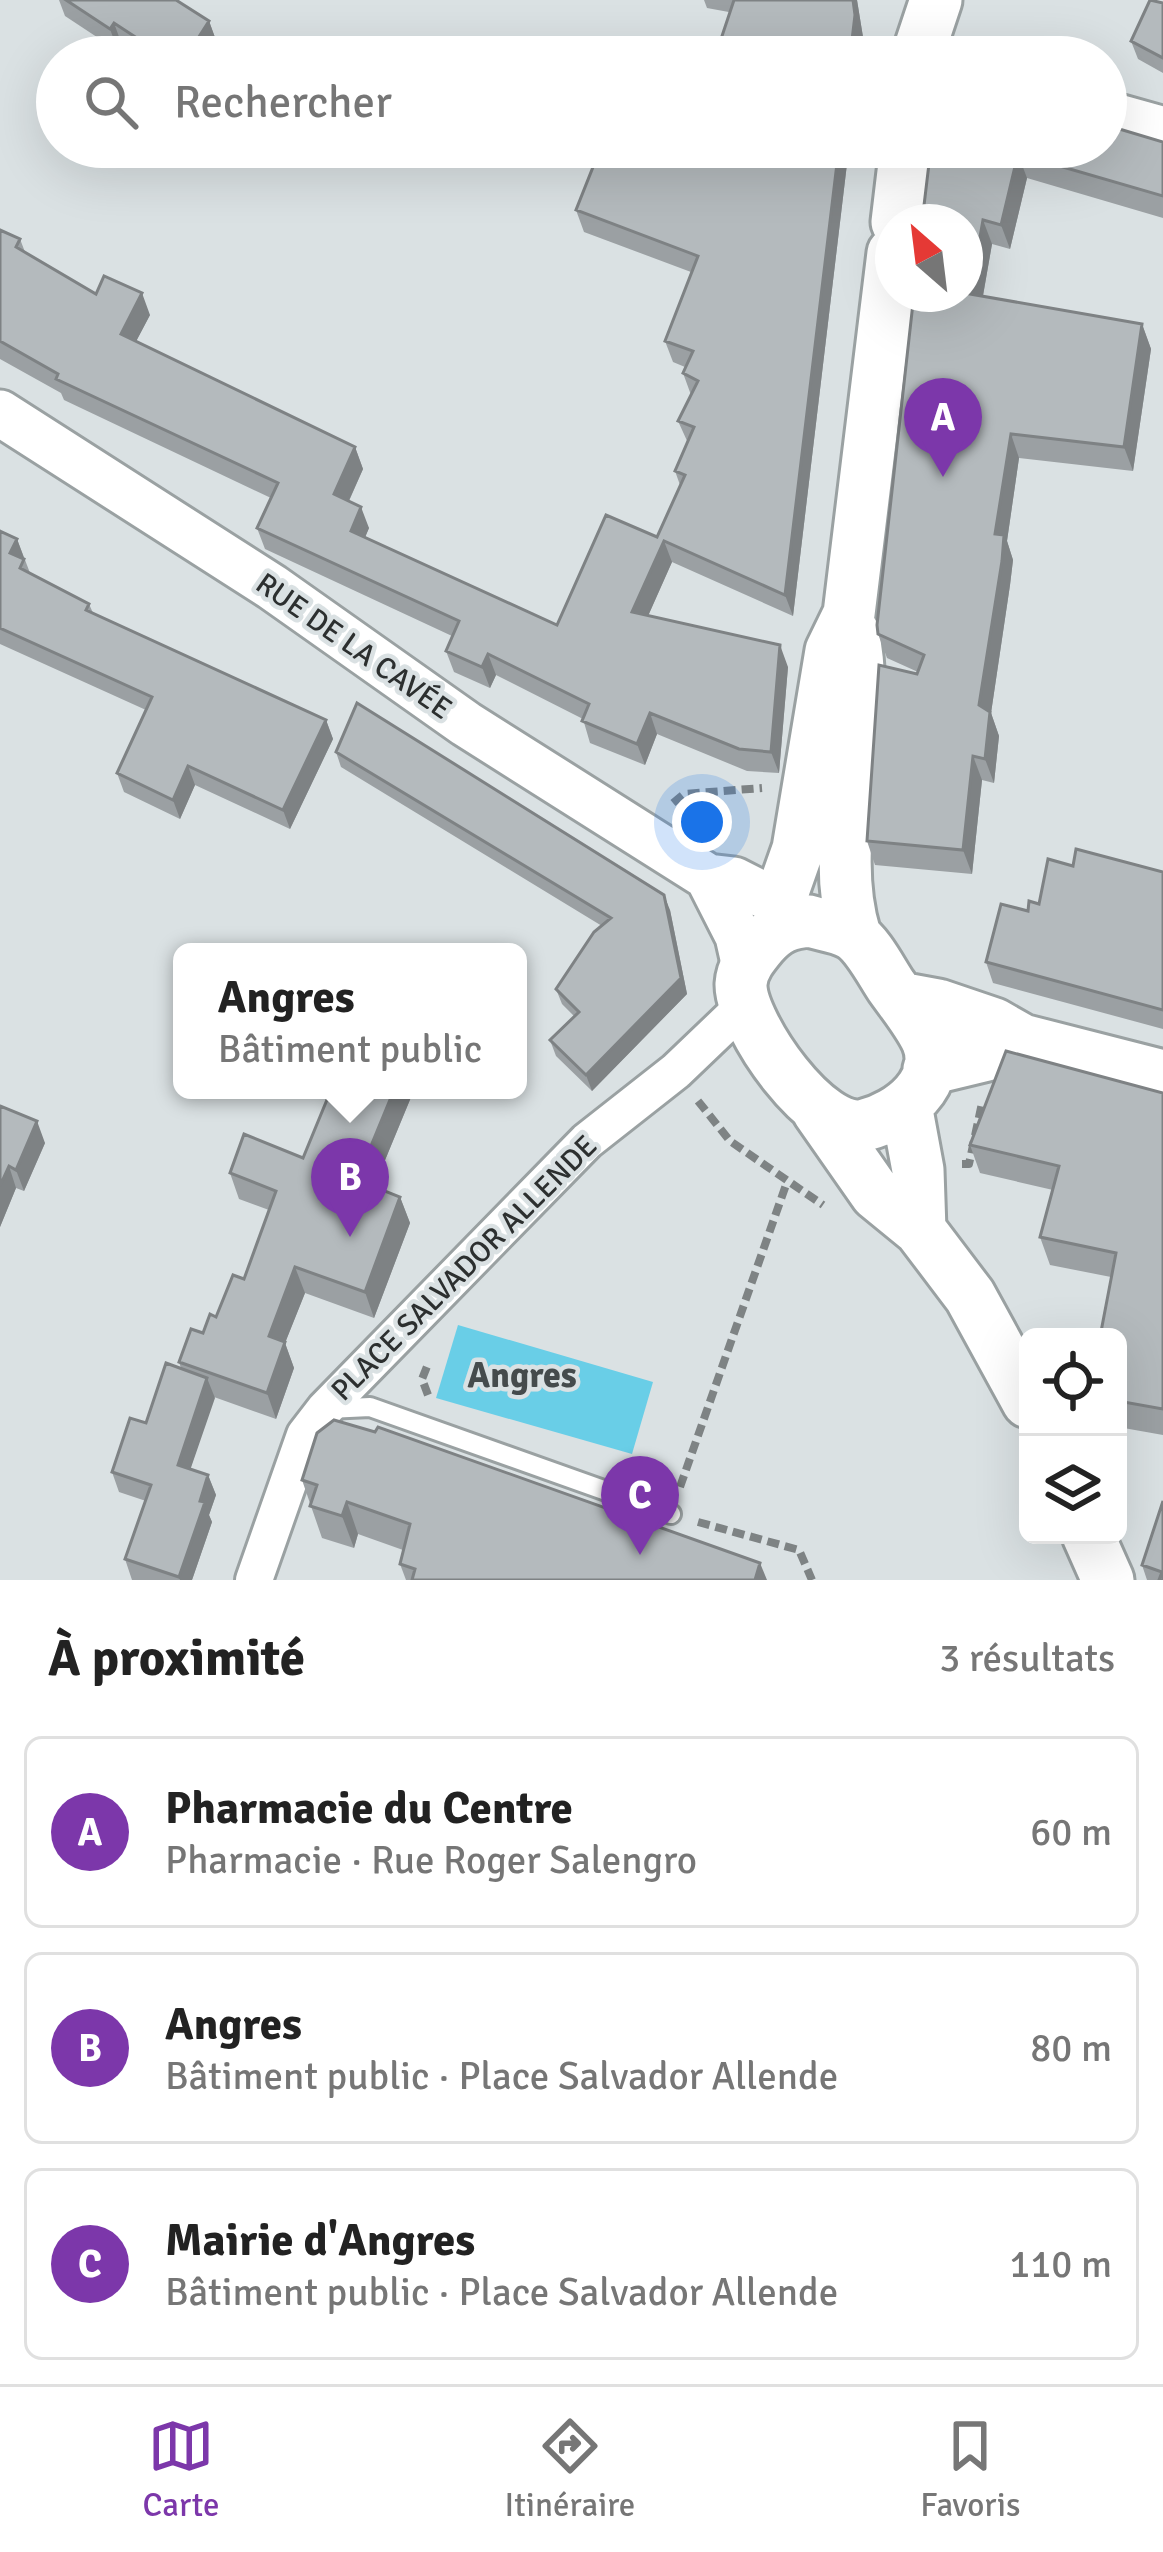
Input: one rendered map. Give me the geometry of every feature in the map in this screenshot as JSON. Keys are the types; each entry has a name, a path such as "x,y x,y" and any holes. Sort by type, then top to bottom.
{"main road":[{"path":"908,0 916,36"},
{"path":"926,36 936,0"},
{"path":"899,204 903,168"},
{"path":"886,312 849,614 831,652 783,913 764,941 745,986 795,1088 818,1111 876,1194 920,1230 970,1296 1019,1386"},
{"path":"849,614 861,669 846,906 855,935 929,1044 918,1087 920,1230"},
{"path":"783,913 855,935"},
{"path":"900,998 994,1024 1005,1047"},
{"path":"818,1111 842,1126 858,1128 892,1116 918,1087 1005,1047 1163,1076"},
{"path":"1092,1544 1108,1580"}],"street":[{"path":"1127,115 1163,125"},
{"name":"RUE DE LA CAVÉE","path":"0,413 272,587 466,724 708,877 734,880 783,913"},
{"path":"708,877 738,936 745,986"},
{"name":"PLACE SALVADOR ALLENDE","path":"254,1580 305,1435 325,1409 587,1141 676,1071 745,986"}],"lane":[{"path":"325,1409 370,1407 671,1514"}],"path":[{"path":"635,831 684,794 749,787 806,793"},
{"path":"918,1170 968,1164 987,1078 1005,1047"},
{"path":"676,1071 730,1141 787,1182 671,1514 799,1550 812,1580"},
{"path":"424,1311 442,1335 422,1379 442,1432"}],"shaded area":[{"path":"458,1325 653,1382 632,1454 436,1398"}],"building":[{"path":"66,0 176,0 209,21 199,36 134,36 114,23 110,29"},
{"path":"734,0 853,0 852,36 722,36"},
{"path":"1150,0 1163,3 1163,58 1131,41"},
{"path":"1127,131 1163,142 1163,196 1066,168 1127,168"},
{"path":"593,168 836,168 785,595 664,541 632,612 780,645 771,752 739,749 650,713 637,744 582,721 589,704 488,654 482,667 446,651 459,621 257,528 278,483 56,379 58,374 0,341 0,230 20,239 16,247 96,294 104,276 142,293 121,334 355,447 334,494 361,507 351,531 557,625 606,515 657,537 685,475 675,471 694,427 678,421 698,381 683,373 693,351 665,341 698,256 576,210"},
{"path":"928,168 1015,168 1001,225 983,220 983,204 924,204"},
{"path":"983,296 1142,324 1124,447 1011,434 995,534 1004,535 1002,561 979,705 990,712 985,759 973,756 963,850 867,841 879,665 917,674 924,655 878,634 912,312 983,312"},
{"path":"0,531 17,539 10,553 24,559 20,568 89,604 86,610 326,720 283,810 188,766 173,800 117,773 152,697 0,628"},
{"path":"357,703 664,895 681,978 586,1075 550,1040 579,1012 556,989 594,932 611,918 336,752"},
{"path":"1076,849 1163,872 1163,1010 986,962 1001,904 1028,911 1029,901 1039,904 1048,859 1073,866"},
{"path":"1006,1051 1163,1093 1163,1409 1127,1403 1127,1328 1102,1328 1116,1253 1040,1237 1059,1166 970,1145"},
{"path":"327,1099 390,1099 357,1180 400,1197 365,1292 295,1267 269,1336 285,1342 267,1393 179,1362 191,1329 203,1333 210,1314 216,1317 233,1275 244,1279 276,1191 230,1173 244,1134 303,1158"},
{"path":"0,1106 37,1121 16,1170 9,1166 0,1186"},
{"path":"166,1363 207,1378 178,1465 208,1475 200,1501 205,1502 179,1577 125,1559 151,1485 112,1472 130,1418 146,1423"},
{"path":"334,1420 375,1432 378,1427 760,1563 755,1580 412,1580 415,1569 400,1564 410,1524 347,1502 342,1516 310,1506 317,1485 302,1480 317,1433"},
{"path":"1163,1501 1163,1580 1159,1580 1162,1572 1142,1565"}],"place":[{"name":"Pharmacie du Centre","path":"943,477"},
{"name":"Angres","path":"350,1237"},
{"name":"Mairie d'Angres","path":"640,1555"}],"district":[{"name":"Angres","path":"522,1374"}]}
